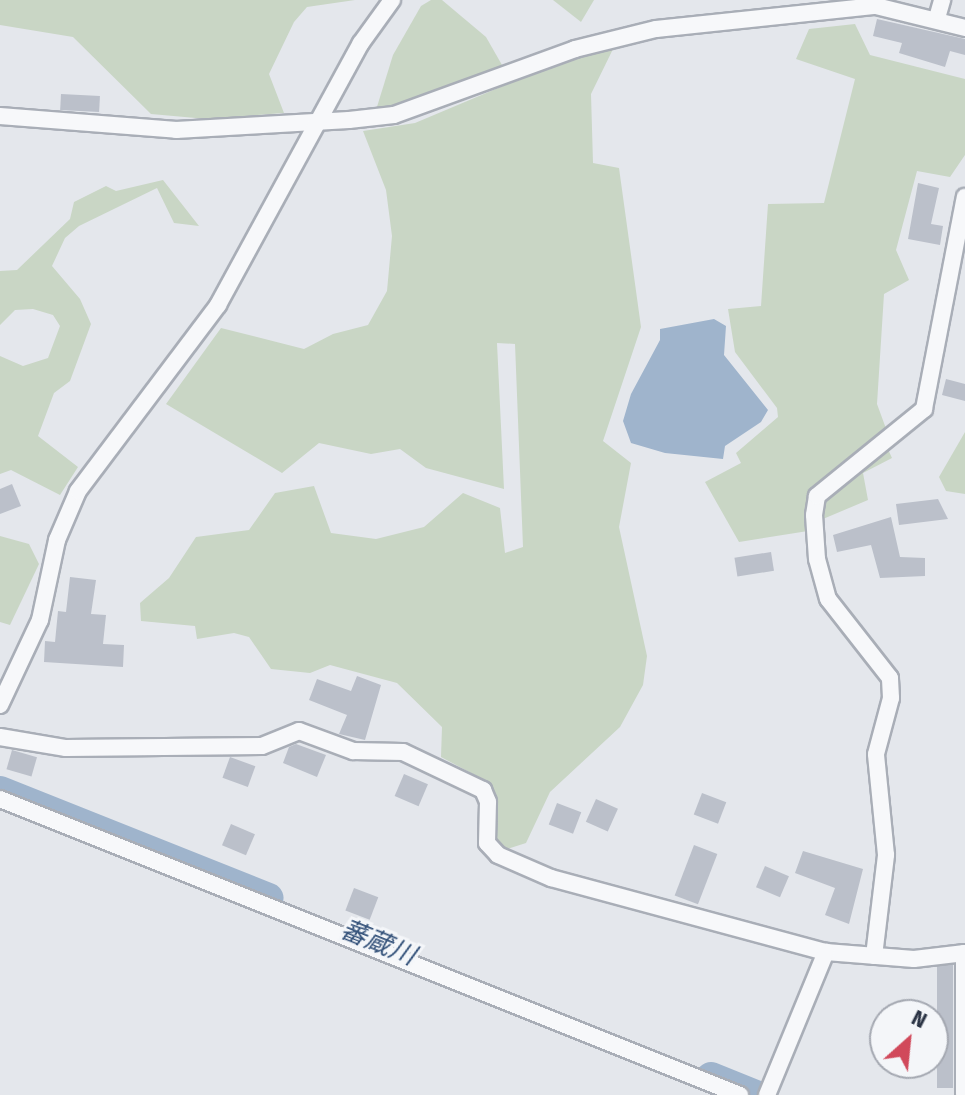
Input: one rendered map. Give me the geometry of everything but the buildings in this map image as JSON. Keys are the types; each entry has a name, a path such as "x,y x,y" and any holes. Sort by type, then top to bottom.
{"street":[{"path":"0,705 40,620 57,540 78,491 218,305 361,43 392,0"},
{"path":"937,18 942,0"},
{"path":"0,116 176,130 316,123 394,115 575,49 656,29 876,6 937,18 965,28"},
{"path":"874,956 886,855 876,754 890,678 828,599 817,559 814,515 817,496 924,409 965,197"},
{"path":"0,737 66,748 262,746 299,731 353,751 403,752 483,790 488,802 487,843 498,855 551,878 826,952 914,959 965,953 964,1094"},
{"path":"0,799 740,1095"},
{"path":"767,1095 826,952"}],"green space":[{"path":"0,0 355,0 307,7 294,22 269,74 284,113 207,119 151,114 73,37 0,25"},
{"path":"431,0 442,0 486,37 506,72 416,104 376,110 393,55 421,6"},
{"path":"553,0 594,0 581,22"},
{"path":"855,24 870,55 965,79 965,155 950,177 917,171 896,250 909,280 884,294 877,404 888,434 812,494 808,531 739,542 705,482 741,463 736,453 778,417 777,408 735,352 728,309 761,306 768,204 824,203 855,79 796,59 809,29"},
{"path":"614,47 591,94 593,163 619,168 641,327 603,441 631,463 619,527 647,656 643,685 620,727 550,792 526,843 501,851 493,830 496,800 488,782 441,757 442,727 397,683 330,665 310,673 271,669 249,637 234,633 197,639 195,626 141,621 140,603 169,578 196,537 249,530 275,493 314,486 331,533 376,539 424,527 463,493 500,508 505,553 523,547 515,344 497,343 504,489 426,468 400,449 371,454 319,443 282,473 166,404 221,328 304,349 333,334 368,325 387,291 392,236 386,190 363,131 415,123 584,52"},
{"path":"163,180 199,226 174,223 157,188 79,226 65,238 52,266 80,299 91,324 70,381 54,393 38,436 78,467 60,495 11,470 0,474 0,356 23,366 48,358 60,326 53,315 33,309 15,310 0,325 0,271 17,270 70,219 74,202 106,186 116,191"},
{"path":"965,432 965,494 946,491 939,477"},
{"path":"886,445 892,458 863,473 868,500 823,519 821,497"},
{"path":"0,536 29,544 39,564 10,625 0,622"}],"water":[{"path":"714,319 726,326 724,355 768,410 761,422 725,446 723,459 665,453 631,443 623,421 631,394 660,340 660,329"}],"waterway":[{"name":"蕃蔵川","path":"0,791 269,898"},
{"name":"蕃蔵川","path":"711,1077 756,1095"}]}
